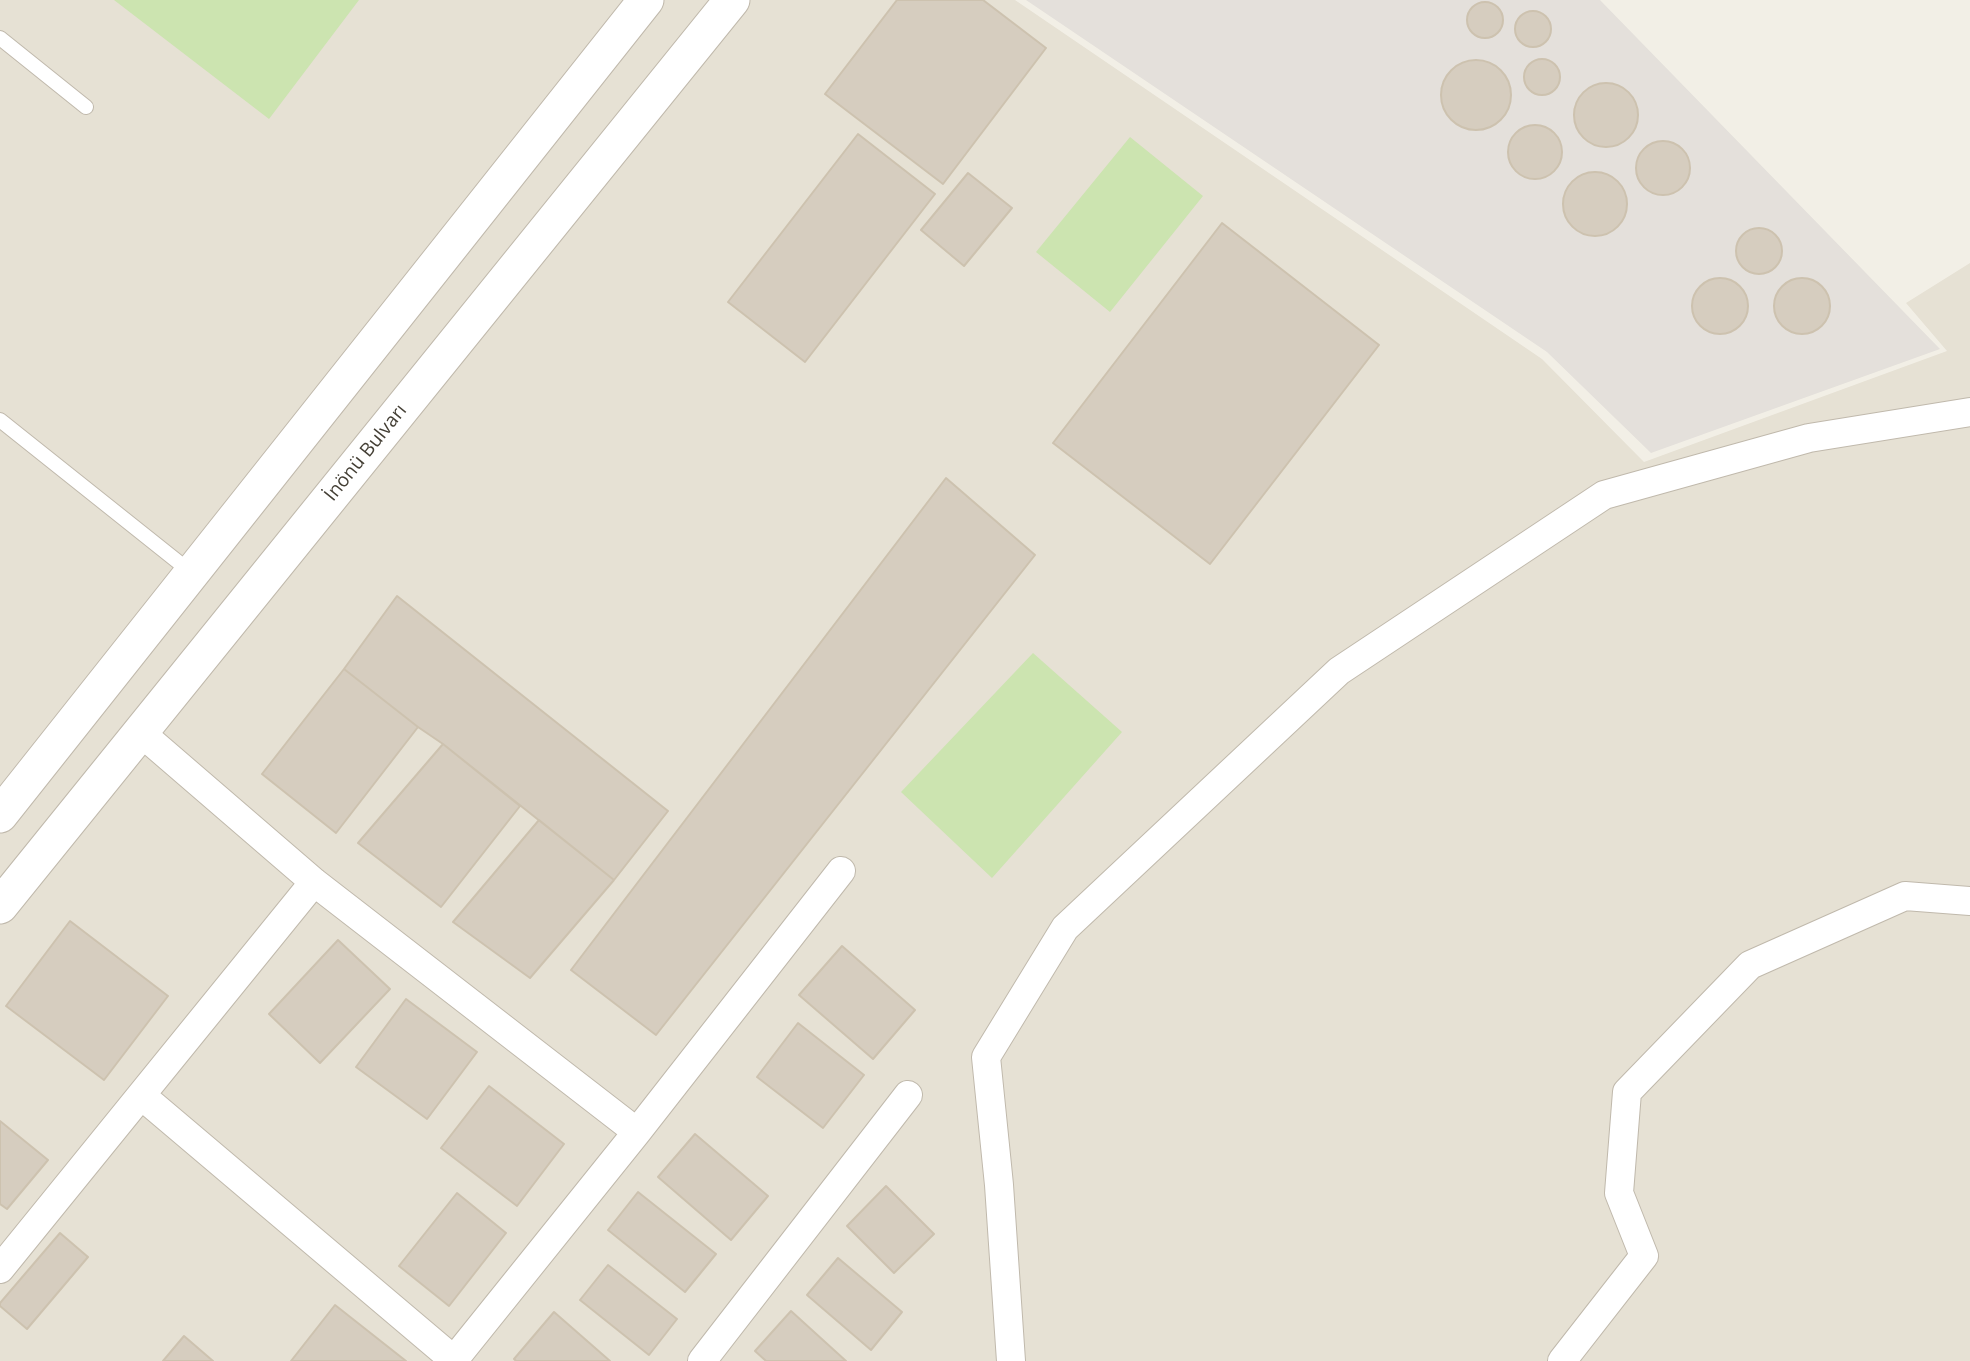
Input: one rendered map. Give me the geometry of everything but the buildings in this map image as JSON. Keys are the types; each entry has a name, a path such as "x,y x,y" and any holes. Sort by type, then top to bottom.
{"street":[{"path":"0,815 646,0"},
{"name":"İnönü Bulvarı","path":"0,906 733,0"},
{"path":"1011,1361 999,1185 986,1057 1065,928 1339,671 1604,495 1809,438 1970,412"},
{"path":"140,732 314,882 637,1132"},
{"path":"142,1096 454,1361 841,871"},
{"path":"0,1269 314,882"},
{"path":"1562,1361 1644,1255 1619,1193 1628,1093 1750,965 1905,897 1970,901"},
{"path":"702,1361 908,1095"}],"lane":[{"path":"0,38 86,107"},
{"path":"0,420 192,573"}],"shaded area":[{"path":"0,0 1015,0 1542,359 1644,462 1947,351 1906,303 1970,263 1970,1361 0,1361"},
{"path":"1026,0 1600,0 1940,349 1651,453 1547,352"}],"green space":[{"path":"114,0 359,0 269,119"},
{"path":"1130,137 1203,196 1110,312 1036,252"},
{"path":"1033,653 1122,732 992,878 901,792"}]}
